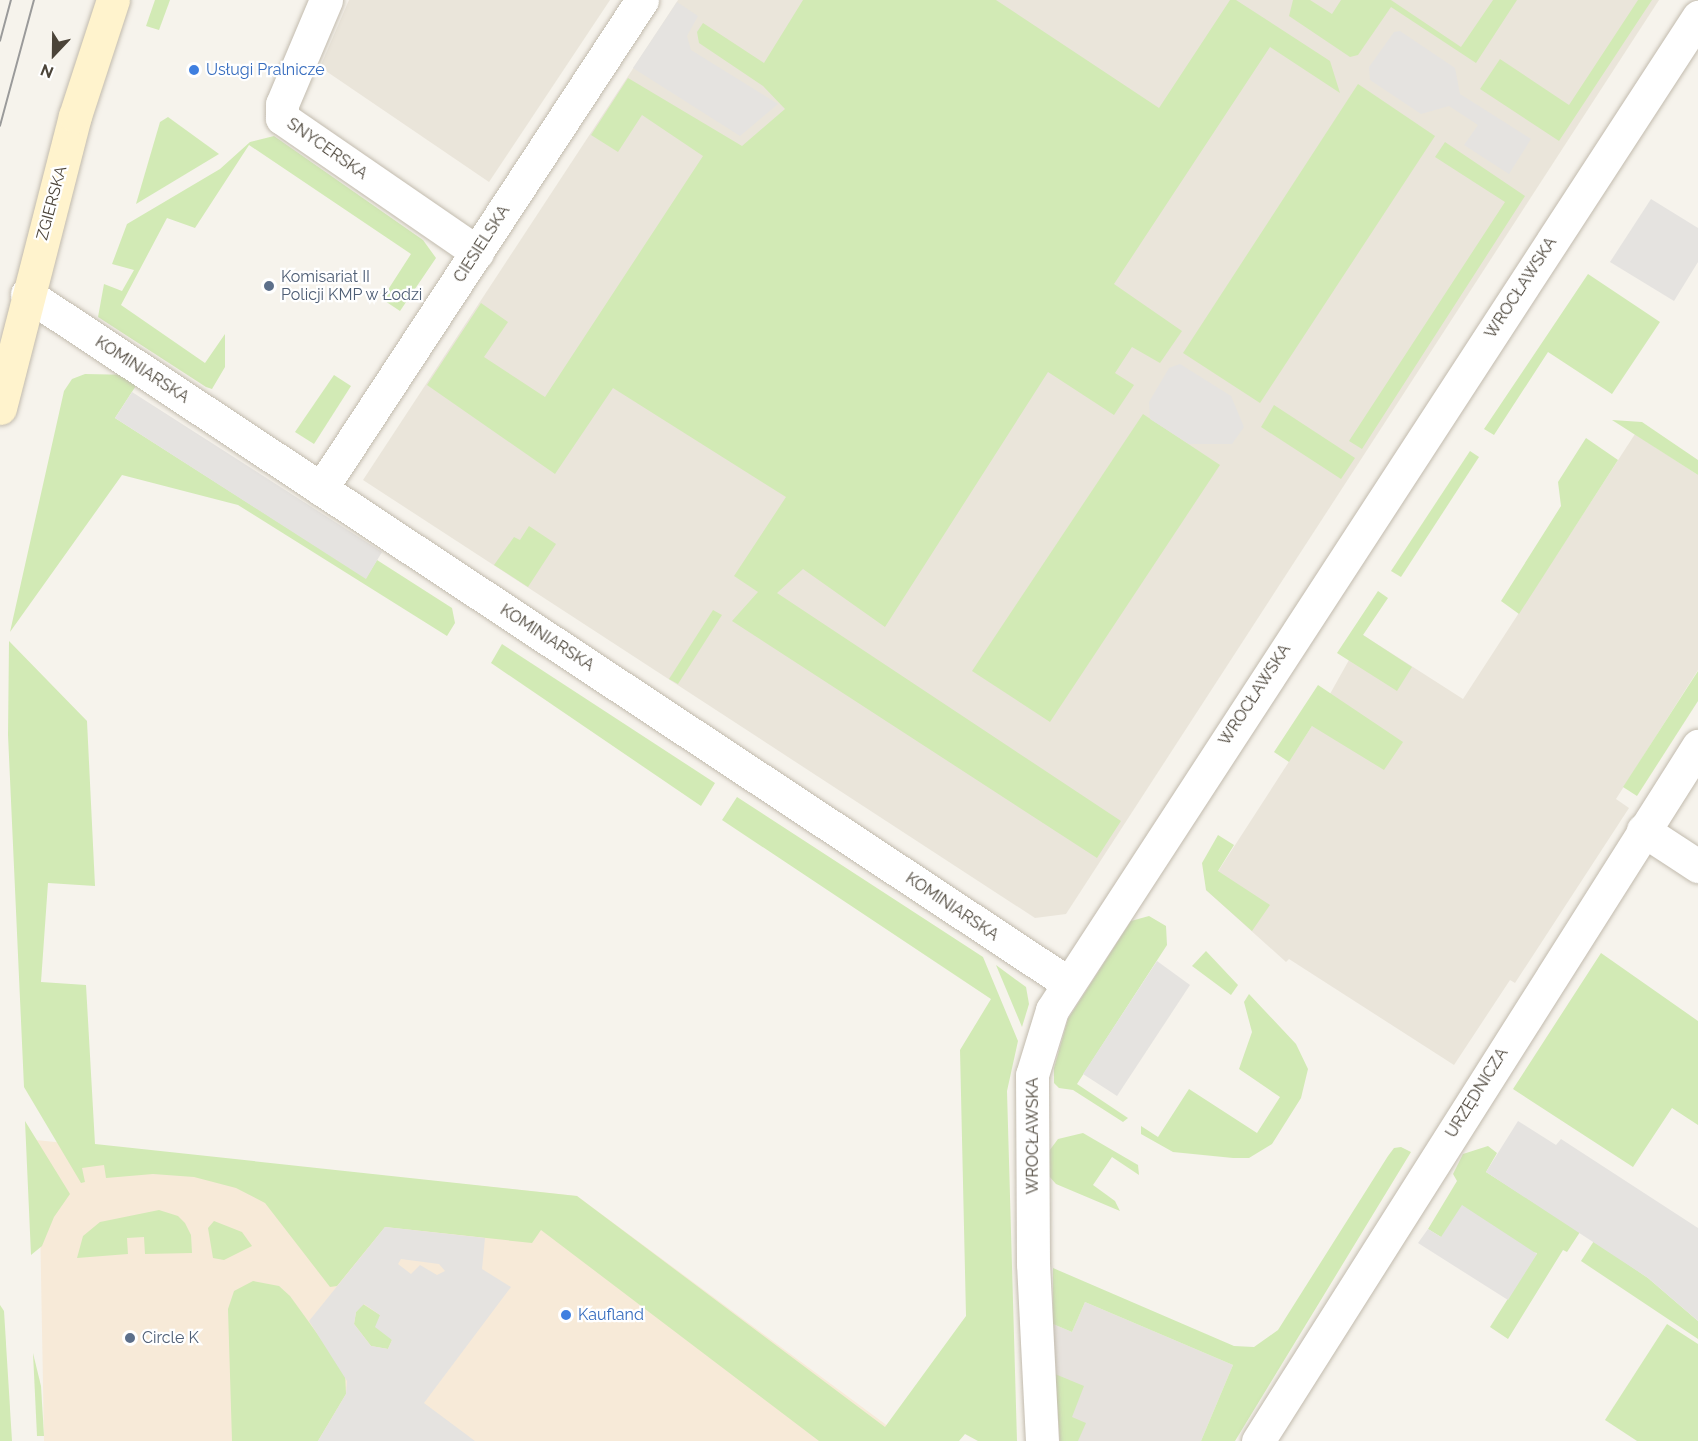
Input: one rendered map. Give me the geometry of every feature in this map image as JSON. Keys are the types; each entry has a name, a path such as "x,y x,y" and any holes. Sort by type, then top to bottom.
{"main road":[{"name":"ZGIERSKA","path":"0,408 27,294 75,116 113,0"}],"street":[{"name":"SNYCERSKA","path":"326,0 282,104 282,118 477,252"},
{"name":"CIESIELSKA","path":"321,489 642,0"},
{"name":"WROCŁAWSKA","path":"1042,1441 1033,1264 1032,1075 1049,1017 1068,983 1698,17"},
{"name":"KOMINIARSKA","path":"27,294 1068,983"},
{"name":"URZĘDNICZA","path":"1258,1441 1698,746"},
{"path":"1643,830 1698,866"}],"shaded area":[{"path":"349,0 610,0 489,182 320,67"},
{"path":"678,0 1659,0 1066,914 1035,918 363,480"},
{"path":"677,2 698,16 687,36 691,50 778,104 740,136 633,68"},
{"path":"1400,31 1455,68 1460,94 1531,139 1509,174 1464,145 1478,125 1449,106 1421,114 1370,80 1369,67 1394,32"},
{"path":"1651,199 1698,228 1698,262 1674,301 1610,262"},
{"path":"1180,364 1231,396 1244,427 1232,444 1189,444 1150,419 1149,402 1169,368"},
{"path":"132,392 382,552 366,579 115,418"},
{"path":"1635,434 1698,475 1698,670 1616,799 1629,808 1515,983 1510,980 1454,1065 1289,959 1286,962 1206,890 1312,726 1363,635 1463,699"},
{"path":"1157,961 1190,985 1117,1096 1083,1074"},
{"path":"1518,1121 1556,1145 1561,1139 1698,1228 1698,1321 1648,1278 1486,1172"},
{"path":"26,1139 577,1196 908,1441 44,1441 40,1219"},
{"path":"1462,1205 1537,1254 1508,1300 1418,1243 1428,1229 1441,1237"},
{"path":"385,1227 485,1238 482,1269 511,1287 424,1403 475,1441 318,1441 346,1394 347,1381 309,1321","holes":["401,1259 439,1264 445,1271 437,1275 420,1265 411,1274 398,1264","364,1304 380,1315 375,1327 392,1340 388,1349 371,1346 354,1324 356,1312"]},
{"path":"1085,1302 1233,1365 1201,1441 1060,1441 1053,1324 1072,1332"}],"green space":[{"path":"155,0 170,0 159,30 146,26"},
{"path":"803,0 996,0 1159,108 1230,0 1236,0 1330,61 1340,93 1270,47 1114,284 1182,331 1160,363 1132,347 1115,373 1134,385 1114,415 1048,372 885,627 803,569 777,593 1121,821 1097,858 732,621 758,592 734,576 786,497 613,388 555,474 427,385 481,303 508,322 484,357 545,397 703,156 642,115 618,152 591,135 628,78 742,146 785,109 763,86 699,43 697,32 703,23 764,63"},
{"path":"1293,0 1310,0 1332,14 1341,0 1391,0 1461,47 1493,0 1517,0 1476,63 1391,7 1358,55 1350,57 1289,16"},
{"path":"1638,0 1652,0 1559,141 1480,89 1500,59 1569,105"},
{"path":"1358,84 1435,136 1260,403 1183,353"},
{"path":"168,117 219,154 136,204 160,122"},
{"path":"274,136 423,240 436,258 400,311 382,299 411,254 249,145 195,228 167,218 121,305 205,363 225,334 225,367 212,389 98,317 104,284 122,291 134,270 112,264 127,224 220,169 250,142"},
{"path":"1445,142 1525,196 1362,449 1349,441 1505,202 1435,157"},
{"path":"1588,274 1660,322 1612,394 1548,352 1494,435 1484,429"},
{"path":"85,374 135,375 141,378 115,418 366,578 377,560 452,608 455,623 447,636 238,505 122,475 10,632 64,391 72,379"},
{"path":"334,375 351,386 314,444 295,432"},
{"path":"1274,405 1355,458 1341,479 1261,427"},
{"path":"1143,414 1220,465 1050,722 972,671"},
{"path":"1612,420 1642,422 1698,460 1698,475"},
{"path":"1586,438 1618,460 1519,614 1501,601 1561,506 1558,482"},
{"path":"1470,451 1479,457 1401,577 1391,571"},
{"path":"529,526 556,544 528,587 494,565 514,537 520,540"},
{"path":"1378,591 1388,598 1363,635 1412,667 1397,691 1337,653"},
{"path":"713,610 722,615 678,684 669,679"},
{"path":"9,641 87,721 95,886 48,883 41,982 86,985 95,1144 577,1196 885,1427 966,1316 960,1050 991,999 722,820 737,797 983,957 1018,1041 1007,1091 1017,1441 978,1441 965,1434 959,1441 819,1441 541,1230 532,1243 385,1227 337,1286 330,1287 265,1203 236,1188 194,1177 153,1174 106,1178 104,1165 82,1168 85,1182 81,1183 24,1087 8,735"},
{"path":"502,644 715,783 701,806 491,663"},
{"path":"1698,671 1698,701 1637,796 1623,787"},
{"path":"1318,685 1403,742 1384,770 1312,726 1289,762 1274,752"},
{"path":"1218,835 1234,845 1218,871 1270,905 1252,931 1206,890 1202,863"},
{"path":"1149,916 1166,926 1167,945 1077,1084 1128,1118 1123,1122 1073,1090 1059,1088 1054,1083 1054,1068 1068,1019 1131,921"},
{"path":"1206,951 1238,985 1231,995 1192,966"},
{"path":"1601,953 1698,1021 1698,1125 1672,1108 1633,1167 1513,1089"},
{"path":"996,965 1026,987 1029,1004 1022,1027"},
{"path":"1249,994 1296,1044 1308,1069 1301,1098 1272,1144 1249,1158 1233,1158 1173,1152 1141,1134 1141,1126 1158,1137 1189,1089 1257,1133 1280,1097 1239,1069 1252,1032 1244,1002"},
{"path":"25,1121 70,1194 54,1217 42,1246 31,1255"},
{"path":"1083,1133 1138,1165 1139,1175 1112,1157 1093,1185 1115,1201 1120,1211 1056,1184 1048,1175 1049,1151 1058,1139"},
{"path":"1488,1146 1497,1153 1486,1172 1580,1232 1567,1252 1563,1250 1508,1339 1490,1327 1537,1253 1441,1237 1428,1229 1457,1181 1453,1174 1463,1154"},
{"path":"1401,1147 1411,1152 1235,1441 1201,1441 1233,1365 1085,1302 1072,1332 1053,1324 1053,1268 1234,1346 1254,1347 1278,1330 1388,1156 1394,1148"},
{"path":"159,1210 178,1216 185,1223 191,1235 192,1253 145,1254 144,1237 127,1238 128,1254 77,1258 83,1236 100,1222"},
{"path":"214,1221 242,1232 252,1246 224,1260 213,1258 208,1228"},
{"path":"1594,1241 1648,1278 1698,1321 1698,1339 1581,1261"},
{"path":"253,1281 279,1286 290,1296 345,1372 346,1394 318,1441 232,1441 228,1309 234,1291"},
{"path":"363,1304 380,1315 392,1340 388,1349 371,1346 354,1324 356,1312"},
{"path":"0,1305 4,1311 12,1441 0,1441"},
{"path":"1667,1324 1698,1344 1698,1441 1637,1441 1605,1420"},
{"path":"33,1353 41,1386 44,1436 37,1436"},
{"path":"1055,1374 1084,1386 1072,1417 1086,1423 1078,1441 1060,1441"}],"tram line":[{"path":"0,41 11,0"},
{"path":"0,126 34,0"}],"place":[{"name":"Usługi Pralnicze","path":"194,70"},
{"name":"Komisariat II Policji KMP w Łodzi","path":"269,286"},
{"name":"Kaufland","path":"566,1315"},
{"name":"Circle K","path":"130,1338"}]}
